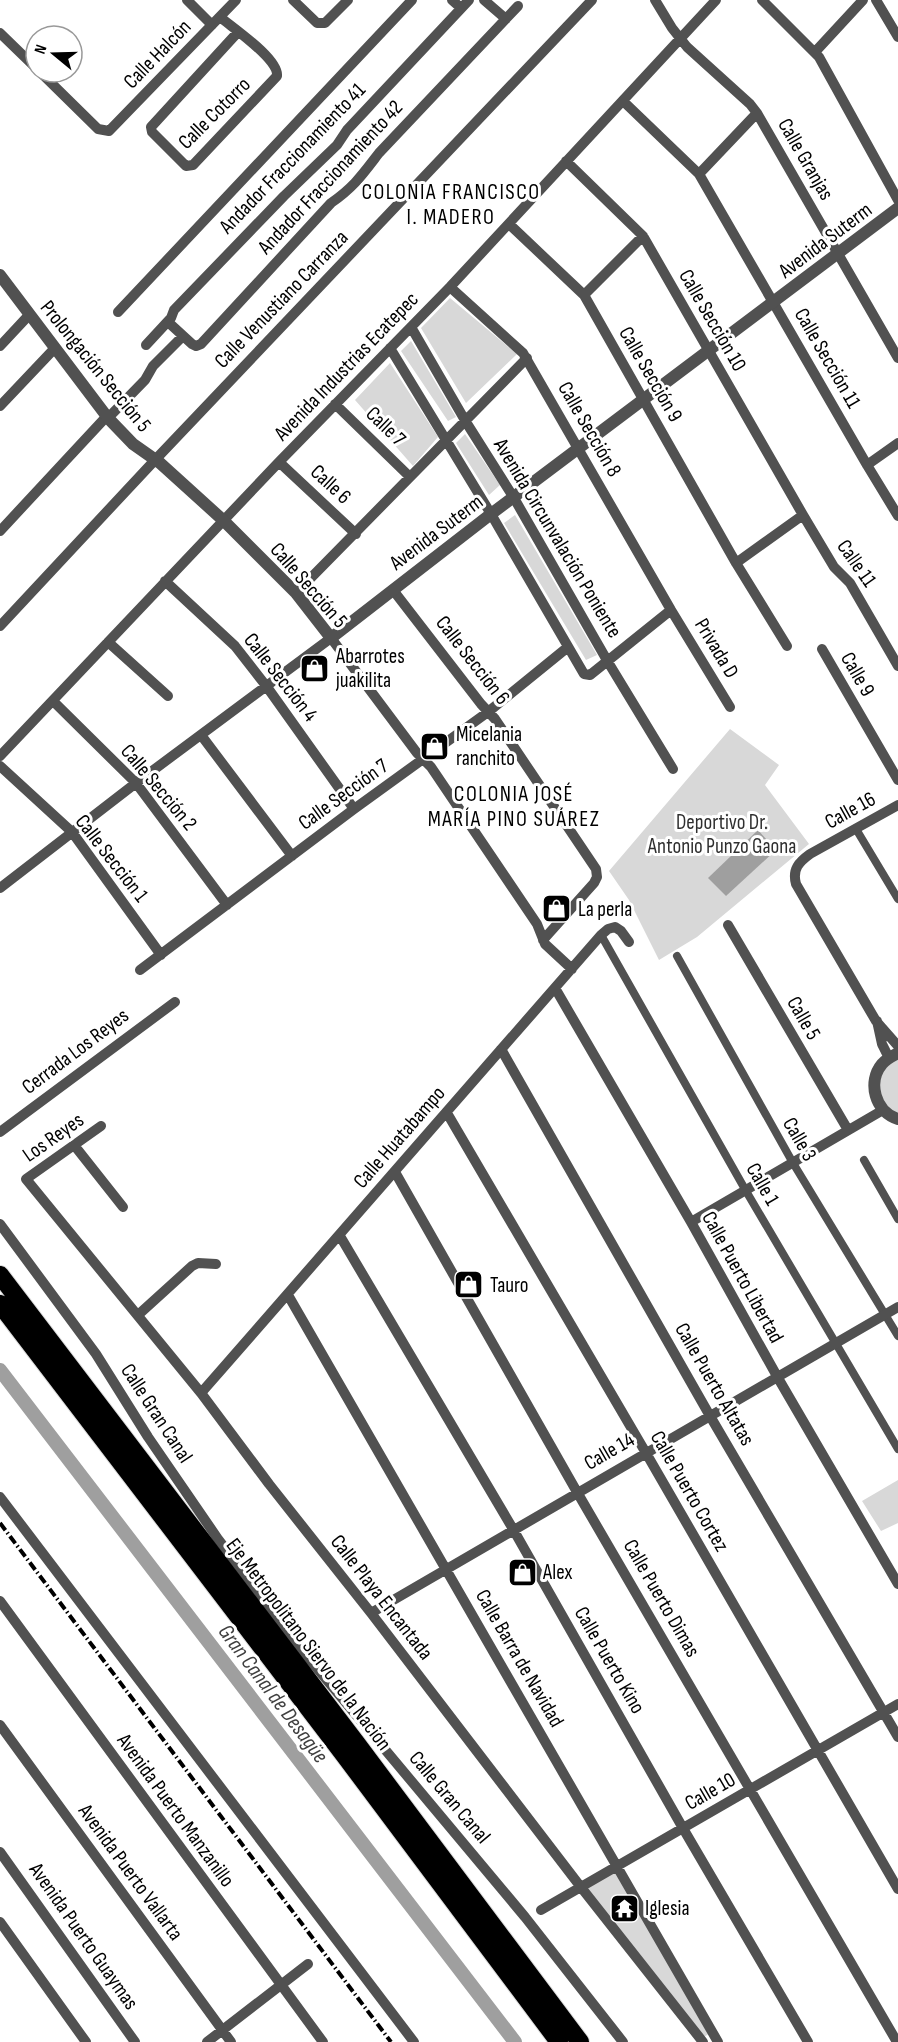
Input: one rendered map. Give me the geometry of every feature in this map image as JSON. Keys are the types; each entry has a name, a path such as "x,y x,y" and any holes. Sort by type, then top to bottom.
{"highway":[{"name":"Eje Metropolitano Siervo de la Nación","path":"0,1275 357,1744 574,2040"},
{"name":"Eje Metropolitano Siervo de la Nación","path":"0,1304 323,1728 574,2040"}],"street":[{"path":"187,0 212,25"},
{"name":"Calle Halcón","path":"52,84 98,129 105,132 112,129 236,0"},
{"path":"293,0 321,25 348,0"},
{"path":"118,312 412,0"},
{"path":"452,0 465,4"},
{"path":"484,0 506,19"},
{"name":"Calle Venustiano Carranza","path":"0,626 592,0"},
{"name":"Calle Granjas","path":"655,0 680,38 757,113 898,358"},
{"name":"Avenida Industrias Ecatepec","path":"0,756 279,462 450,287 716,0"},
{"path":"762,0 814,52 898,200"},
{"path":"814,52 863,0"},
{"path":"876,0 898,37"},
{"name":"Andador Fraccionamiento 41","path":"146,345 168,322 174,310 284,196 337,145 347,130 465,4"},
{"name":"Andador Fraccionamiento 42","path":"183,336 194,345 201,344 331,203 342,197 366,172 379,153 518,6"},
{"name":"Calle Cotorro","path":"220,16 237,32 247,37 275,67 277,76 193,165 186,166 152,132 151,127 237,32"},
{"path":"0,33 24,56"},
{"name":"Calle Sección 11","path":"623,101 699,174 898,516"},
{"path":"699,174 757,113"},
{"name":"Calle Sección 10","path":"566,162 643,236 802,515"},
{"name":"Avenida Suterm","path":"2,884 267,687 491,514 898,208"},
{"name":"Calle Sección 9","path":"509,224 584,295 736,563 787,646"},
{"path":"584,295 643,236"},
{"name":"Prolongación Sección 5","path":"0,275 107,417 133,444 155,460 224,521"},
{"name":"Calle Sección 8","path":"450,287 519,348 527,358 671,610"},
{"path":"0,346 29,315"},
{"path":"0,531 145,380 153,366 183,336 168,322"},
{"name":"Avenida Circunvalación Poniente","path":"411,327 466,422 514,498 608,662 674,769"},
{"path":"0,406 55,348"},
{"path":"390,348 586,675 590,675 608,662 671,610"},
{"path":"296,593 527,358"},
{"name":"Calle 7","path":"335,404 410,477"},
{"path":"867,465 898,443"},
{"name":"Calle 6","path":"279,462 356,534"},
{"path":"736,563 802,515"},
{"name":"Calle 11","path":"802,515 834,567 850,583 898,666"},
{"name":"Calle Sección 5","path":"224,521 296,593 331,638 423,760 431,767 537,924 543,940 572,969"},
{"name":"Calle Sección 4","path":"165,581 235,646 354,809"},
{"name":"Calle Sección 6","path":"393,590 495,719 596,869 597,877 594,883 543,940"},
{"name":"Privada D","path":"671,610 730,707"},
{"path":"108,642 168,696"},
{"name":"Calle Sección 7","path":"140,970 354,809 488,712 568,647"},
{"name":"Calle 9","path":"822,649 898,780"},
{"name":"Calle Sección 2","path":"52,701 136,783 227,905"},
{"path":"201,735 292,856"},
{"name":"Calle Sección 1","path":"0,766 72,832 161,954"},
{"name":"Calle 16","path":"876,1021 795,884 795,872 800,862 810,854 898,805"},
{"path":"856,829 898,899"},
{"name":"Calle 5","path":"728,926 848,1130"},
{"path":"601,935 615,927 629,942"},
{"name":"Calle Huatabampo","path":"201,1393 601,935"},
{"name":"Calle 1","path":"601,935 746,1191 898,1449"},
{"name":"Calle 3","path":"677,956 792,1163 898,1336"},
{"name":"Calle Puerto Libertad","path":"555,988 898,1584"},
{"name":"Cerrada Los Reyes","path":"0,1132 175,1002"},
{"path":"876,1021 898,1046"},
{"path":"876,1021 882,1044 893,1055 882,1064 876,1075 874,1087 883,1110 898,1119"},
{"name":"Calle Puerto Altatas","path":"501,1049 898,1737"},
{"path":"691,1222 883,1110"},
{"name":"Calle Puerto Cortez","path":"447,1113 898,1889"},
{"name":"Los Reyes","path":"26,1179 101,1126"},
{"path":"74,1145 123,1207"},
{"path":"864,1160 898,1219"},
{"name":"Calle Puerto Dimas","path":"395,1172 577,1492 897,2042"},
{"name":"Calle Playa Encantada","path":"26,1179 201,1393 268,1484 371,1613 703,2042"},
{"name":"Calle Gran Canal","path":"0,1224 96,1354 148,1437 218,1539 299,1647 518,1908 623,2042"},
{"name":"Calle Puerto Kino","path":"340,1236 513,1529 684,1830 808,2042"},
{"path":"138,1315 192,1266 198,1263 216,1264"},
{"name":"Calle Barra de Navidad","path":"288,1295 718,2042"},
{"name":"Calle 14","path":"371,1613 898,1307"},
{"path":"0,1497 414,2042"},
{"name":"Avenida Puerto Manzanillo","path":"0,1601 322,2042"},
{"name":"Calle 10","path":"541,1910 580,1886 684,1830 898,1704"},
{"name":"Avenida Puerto Vallarta","path":"0,1725 231,2042"},
{"name":"Avenida Puerto Guaymas","path":"0,1852 135,2042"},
{"path":"0,1922 86,2042"},
{"path":"207,2042 308,1964"}],"green space":[{"path":"450,298 517,354 466,403 421,328"},
{"path":"411,341 456,417 448,421 401,351"},
{"path":"390,363 438,437 413,466 355,400"},
{"path":"465,434 500,485 489,495 456,443"},
{"path":"515,515 597,655 586,660 504,523"},
{"name":"Deportivo Dr. Antonio Punzo Gaona","path":"730,729 779,765 765,785 809,844 697,937 659,960 629,900 609,871"},
{"path":"898,1053 898,1119 883,1110 877,1074"},
{"path":"898,1480 898,1523 881,1531 862,1501"},
{"path":"615,1870 710,2033 704,2037 584,1886"}],"shaded area":[{"path":"758,830 776,850 726,896 708,878"}],"waterway":[{"name":"Gran Canal de Desagüe","path":"0,1370 515,2042"}],"railway":[{"path":"0,1523 391,2042"}],"place":[{"name":"Abarrotes juakilita","path":"315,668"},
{"name":"Micelania ranchito","path":"435,746"},
{"name":"La perla","path":"557,909"},
{"name":"Tauro","path":"469,1285"},
{"name":"Alex","path":"522,1572"},
{"name":"Iglesia","path":"624,1908"}],"district":[{"name":"COLONIA FRANCISCO I. MADERO","path":"451,204"},
{"name":"COLONIA JOSÉ MARÍA PINO SUÁREZ","path":"514,806"}]}
